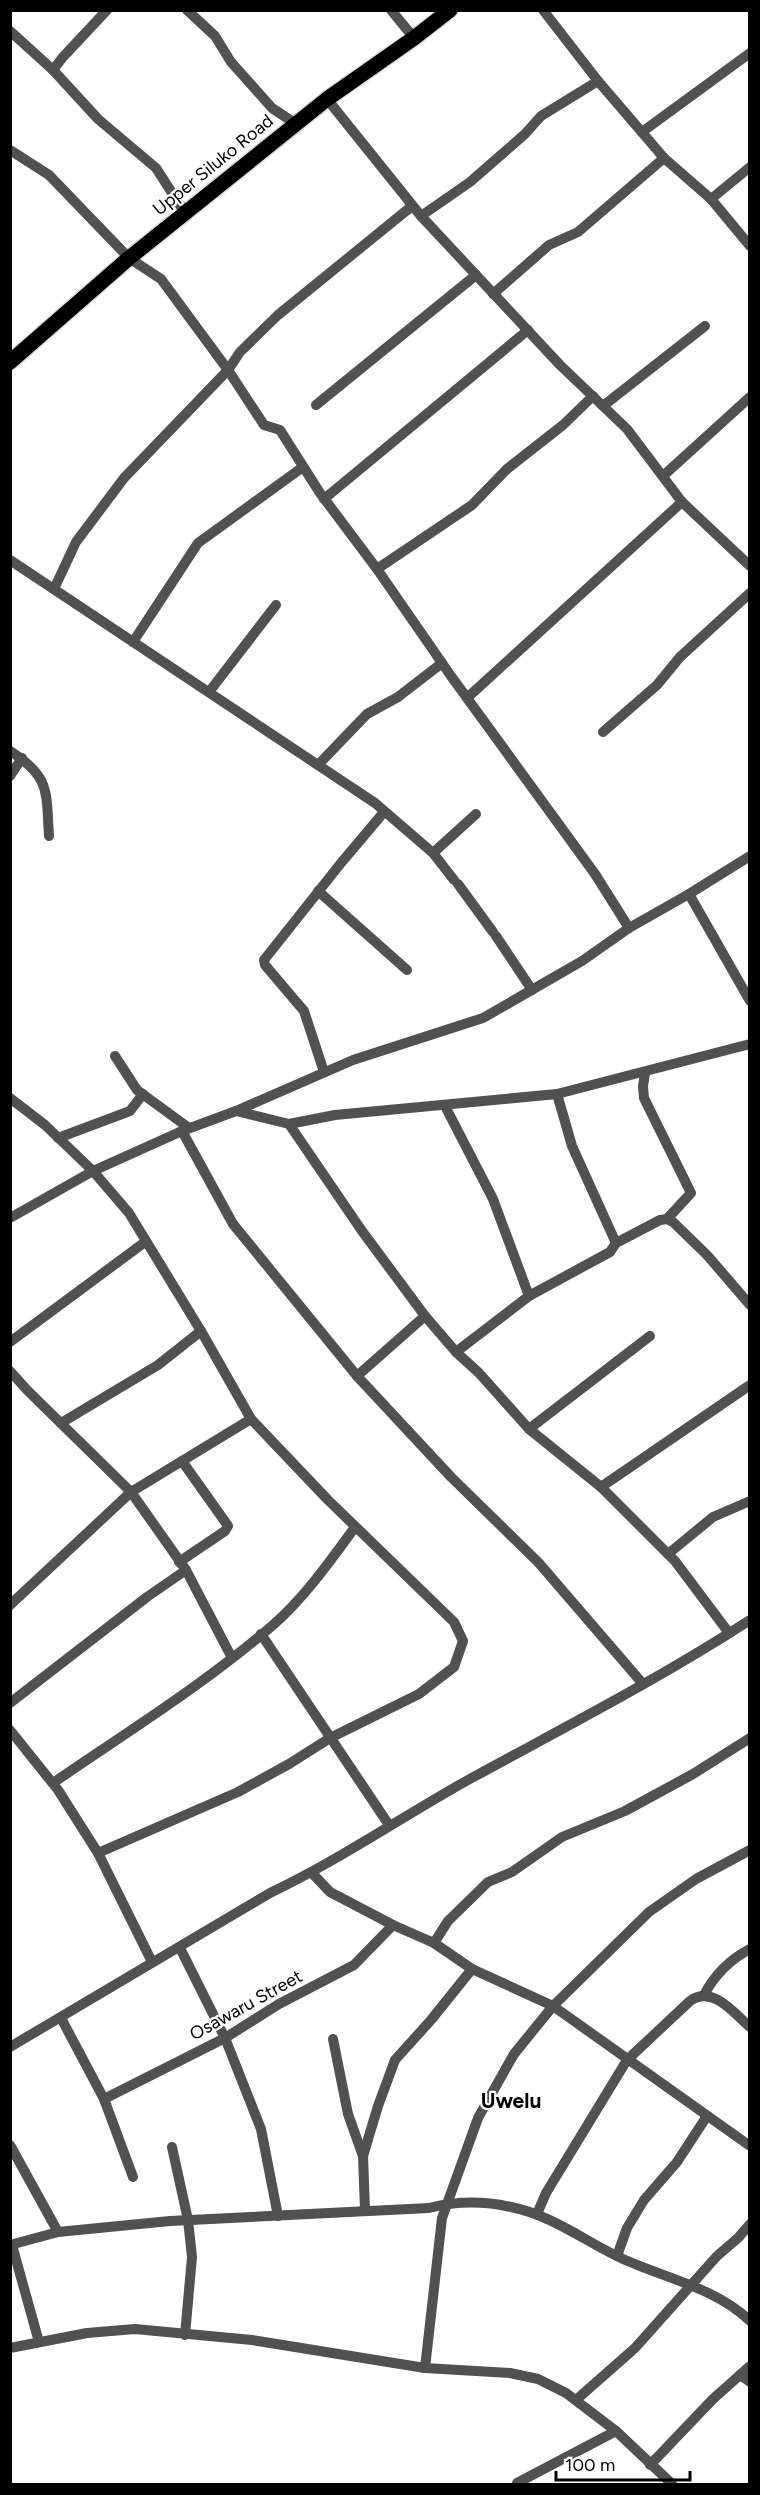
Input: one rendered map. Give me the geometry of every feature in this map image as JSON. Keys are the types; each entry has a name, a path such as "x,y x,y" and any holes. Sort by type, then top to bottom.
{"main road":[{"name":"Upper Siluko Road","path":"10,362 129,258 327,99 450,10"}],"street":[{"path":"53,70 107,10"},
{"path":"187,10 215,36 231,62 272,108 296,124"},
{"path":"391,10 414,38"},
{"path":"543,10 598,81 664,158 711,199 750,246"},
{"path":"10,32 53,70 98,119 156,168 185,213"},
{"path":"642,132 750,53"},
{"path":"421,216 470,182 525,134 541,116 598,81"},
{"path":"327,99 421,216 493,294 627,429 682,502 750,566"},
{"path":"10,150 49,175 129,258 161,279 228,370 264,425 280,430 324,498 378,569 442,663 595,874 629,928"},
{"path":"493,294 549,245 578,232 664,158"},
{"path":"711,199 750,167"},
{"path":"54,589 76,542 124,478 228,370 240,352 278,315 412,206"},
{"path":"316,405 476,275"},
{"path":"603,406 705,326"},
{"path":"324,498 528,330"},
{"path":"378,569 472,505 507,469 563,424 593,396"},
{"path":"663,476 750,397"},
{"path":"133,642 198,543 303,467"},
{"path":"467,698 682,502"},
{"path":"10,560 375,803 433,853 495,934 532,990"},
{"path":"603,732 657,686 680,657 750,593"},
{"path":"209,692 276,605"},
{"path":"318,765 368,714 398,698 442,663"},
{"path":"10,751 22,758 38,773 46,790 49,836"},
{"path":"10,776 22,758"},
{"path":"324,1072 304,1011 265,965 264,960 384,812"},
{"path":"433,853 476,814"},
{"path":"10,1218 93,1171 353,1059 483,1018 582,961 629,928 750,856"},
{"path":"318,891 407,970"},
{"path":"689,894 750,1001"},
{"path":"236,1111 290,1124 335,1115 557,1094 750,1044"},
{"path":"115,1056 136,1090 186,1130 233,1224 357,1376 451,1477 538,1562 643,1684"},
{"path":"456,1352 529,1296 610,1252 616,1243 660,1220 667,1219 691,1193 644,1098 645,1072"},
{"path":"58,1138 130,1111 143,1094"},
{"path":"557,1094 572,1146 616,1243"},
{"path":"10,1098 93,1171 129,1213 201,1331 251,1419 355,1527 454,1622 463,1641 454,1667 419,1694 330,1738 238,1792 98,1853"},
{"path":"445,1106 493,1199 529,1296"},
{"path":"290,1124 362,1232 425,1316 456,1352 479,1373 529,1429 601,1487 668,1554 729,1633"},
{"path":"667,1219 707,1255 750,1305"},
{"path":"10,1342 145,1242"},
{"path":"357,1376 425,1316"},
{"path":"61,1423 158,1365 201,1331"},
{"path":"529,1429 650,1336"},
{"path":"10,1371 131,1492 183,1566 232,1658"},
{"path":"601,1487 750,1385"},
{"path":"10,1605 131,1492 251,1419"},
{"path":"10,1703 147,1597 225,1531 228,1526 182,1461"},
{"path":"668,1554 713,1517 750,1501"},
{"path":"53,1783 232,1658 274,1624 329,1564 355,1527"},
{"path":"10,2047 270,1893 312,1873 389,1825 643,1684 750,1620"},
{"path":"261,1634 389,1825"},
{"path":"10,1730 53,1783 98,1853 152,1962"},
{"path":"434,1943 448,1921 488,1882 512,1872 562,1837 625,1811 693,1774 750,1738"},
{"path":"425,2368 439,2233 446,2204 478,2118 514,2054 553,2006 649,1912 696,1879 750,1850"},
{"path":"312,1873 330,1892 393,1925 434,1943 472,1969 553,2006 750,2146"},
{"name":"Osawaru Street","path":"104,2100 225,2038 279,2004 354,1965 393,1925"},
{"path":"180,1948 225,2038 261,2129 278,2216"},
{"path":"704,1995 713,1977 736,1956 750,1949"},
{"path":"363,2156 395,2060 472,1969"},
{"path":"537,2214 546,2193 627,2060 690,2001 698,1995 710,1995 750,2027"},
{"path":"61,2018 104,2100 133,2177"},
{"path":"333,2039 348,2114 363,2156 365,2210"},
{"path":"617,2256 627,2228 644,2200 678,2162 707,2116"},
{"path":"10,2145 58,2232"},
{"path":"172,2147 188,2220 192,2257 185,2335"},
{"path":"39,2342 11,2245 58,2232 188,2220 429,2208 446,2204 477,2202 537,2214 617,2256 726,2301 750,2321"},
{"path":"576,2400 643,2340 690,2286 750,2224"},
{"path":"10,2348 87,2333 135,2329 252,2340 425,2368 510,2373 538,2379 576,2400 616,2431 672,2484"},
{"path":"650,2465 750,2366"},
{"path":"740,2375 750,2382"},
{"path":"515,2484 616,2431"}],"district":[{"name":"Uwelu","path":"511,2100"}]}
